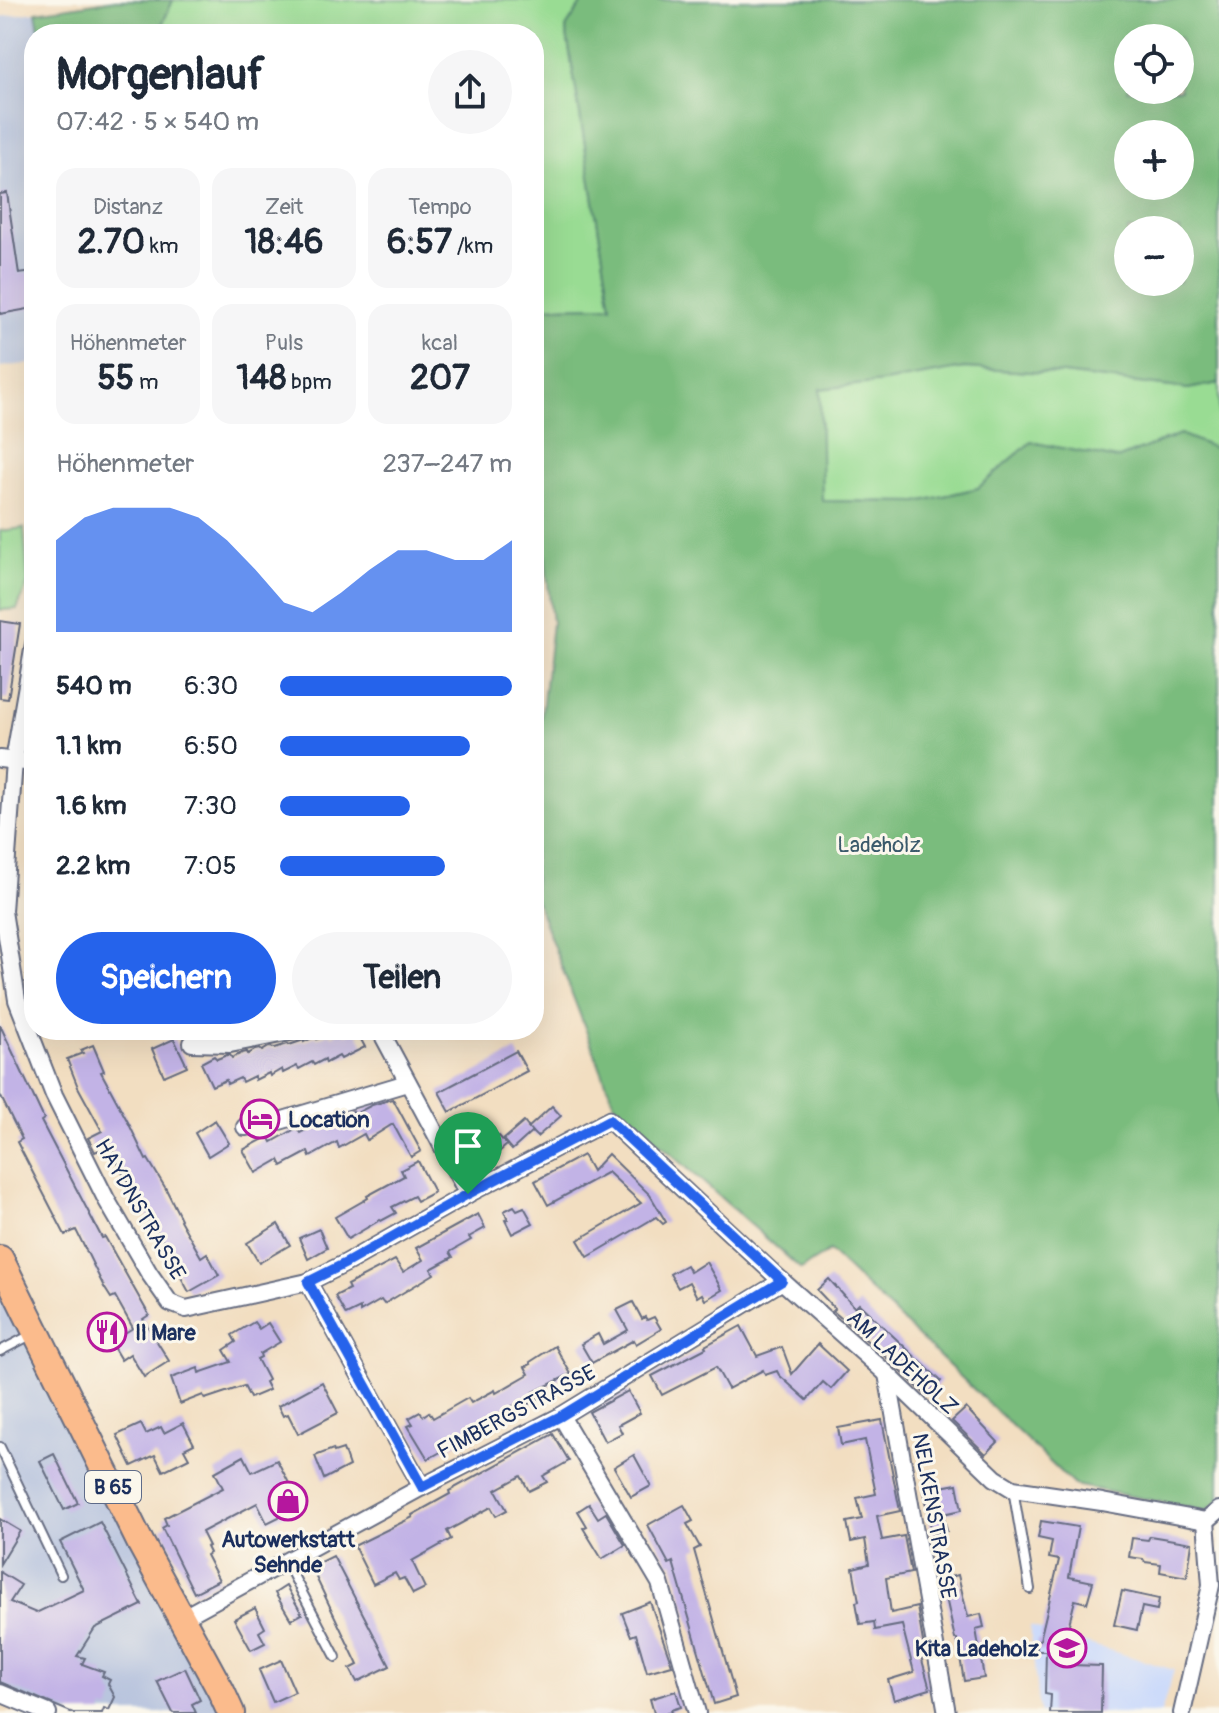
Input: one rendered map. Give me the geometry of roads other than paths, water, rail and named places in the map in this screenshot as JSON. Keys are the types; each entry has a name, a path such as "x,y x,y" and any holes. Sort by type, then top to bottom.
{"main road":[{"name":"B 65","path":"0,1259 140,1542 231,1713"}],"street":[{"name":"HAYDNSTRASSE","path":"24,687 7,760 3,911 17,1000 24,1018"},
{"name":"HAYDNSTRASSE","path":"33,1040 54,1095 106,1199 170,1303 186,1309 308,1282 609,1120"},
{"path":"192,1043 230,1044 250,1040"},
{"path":"385,1040 468,1194"},
{"path":"245,1127 273,1123 407,1083"},
{"name":"AM LADEHOLZ","path":"609,1120 887,1374 995,1478 1013,1489 1213,1516"},
{"name":"FIMBERGSTRASSE","path":"182,1618 422,1487 561,1416 782,1281"},
{"path":"308,1282 422,1487"},
{"name":"NELKENSTRASSE","path":"887,1374 947,1713"},
{"path":"561,1416 660,1583 697,1713"},
{"path":"1182,1713 1211,1585 1213,1516"},
{"path":"0,1693 48,1713"}],"lane":[{"path":"0,1351 36,1333"},
{"path":"0,1447 61,1575"},
{"path":"1013,1489 1030,1589"},
{"path":"286,1562 336,1657"}],"place":[{"name":"Location","path":"260,1119"},
{"name":"Il Mare","path":"107,1332"},
{"name":"Autowerkstatt Sehnde","path":"288,1501"},
{"name":"Kita Ladeholz","path":"1067,1648"}],"park label":[{"name":"Ladeholz","path":"879,844"}]}
